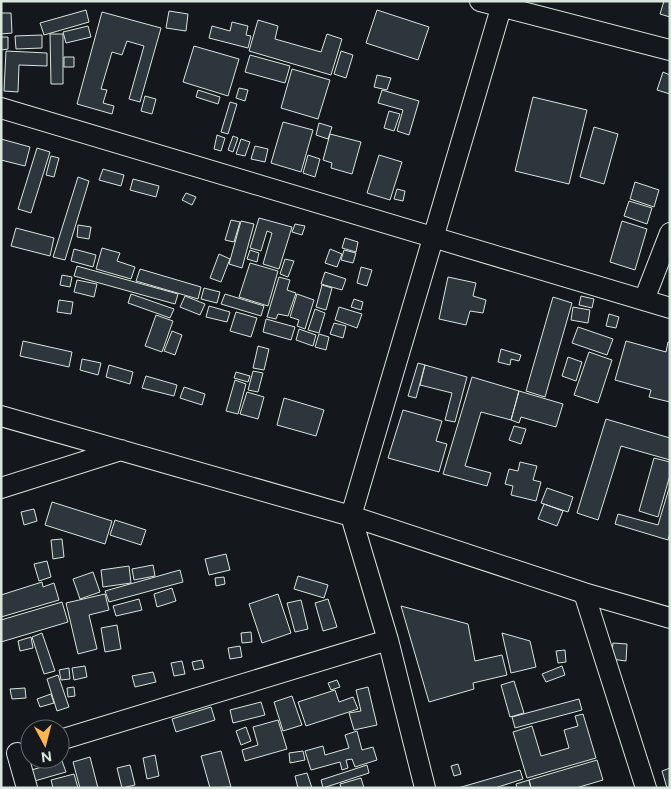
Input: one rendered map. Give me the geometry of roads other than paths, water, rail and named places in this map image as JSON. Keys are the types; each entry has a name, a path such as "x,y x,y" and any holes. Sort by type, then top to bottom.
{"street":[{"path":"480,1 501,8 670,50"},
{"path":"426,788 388,640 351,516 501,8"},
{"path":"1,108 435,236 670,308"},
{"path":"644,300 670,232"},
{"path":"1,416 351,516 670,618"},
{"path":"1,488 121,450"},
{"path":"584,592 646,788"},
{"path":"70,737 388,640"},
{"path":"16,754 27,788"}]}
